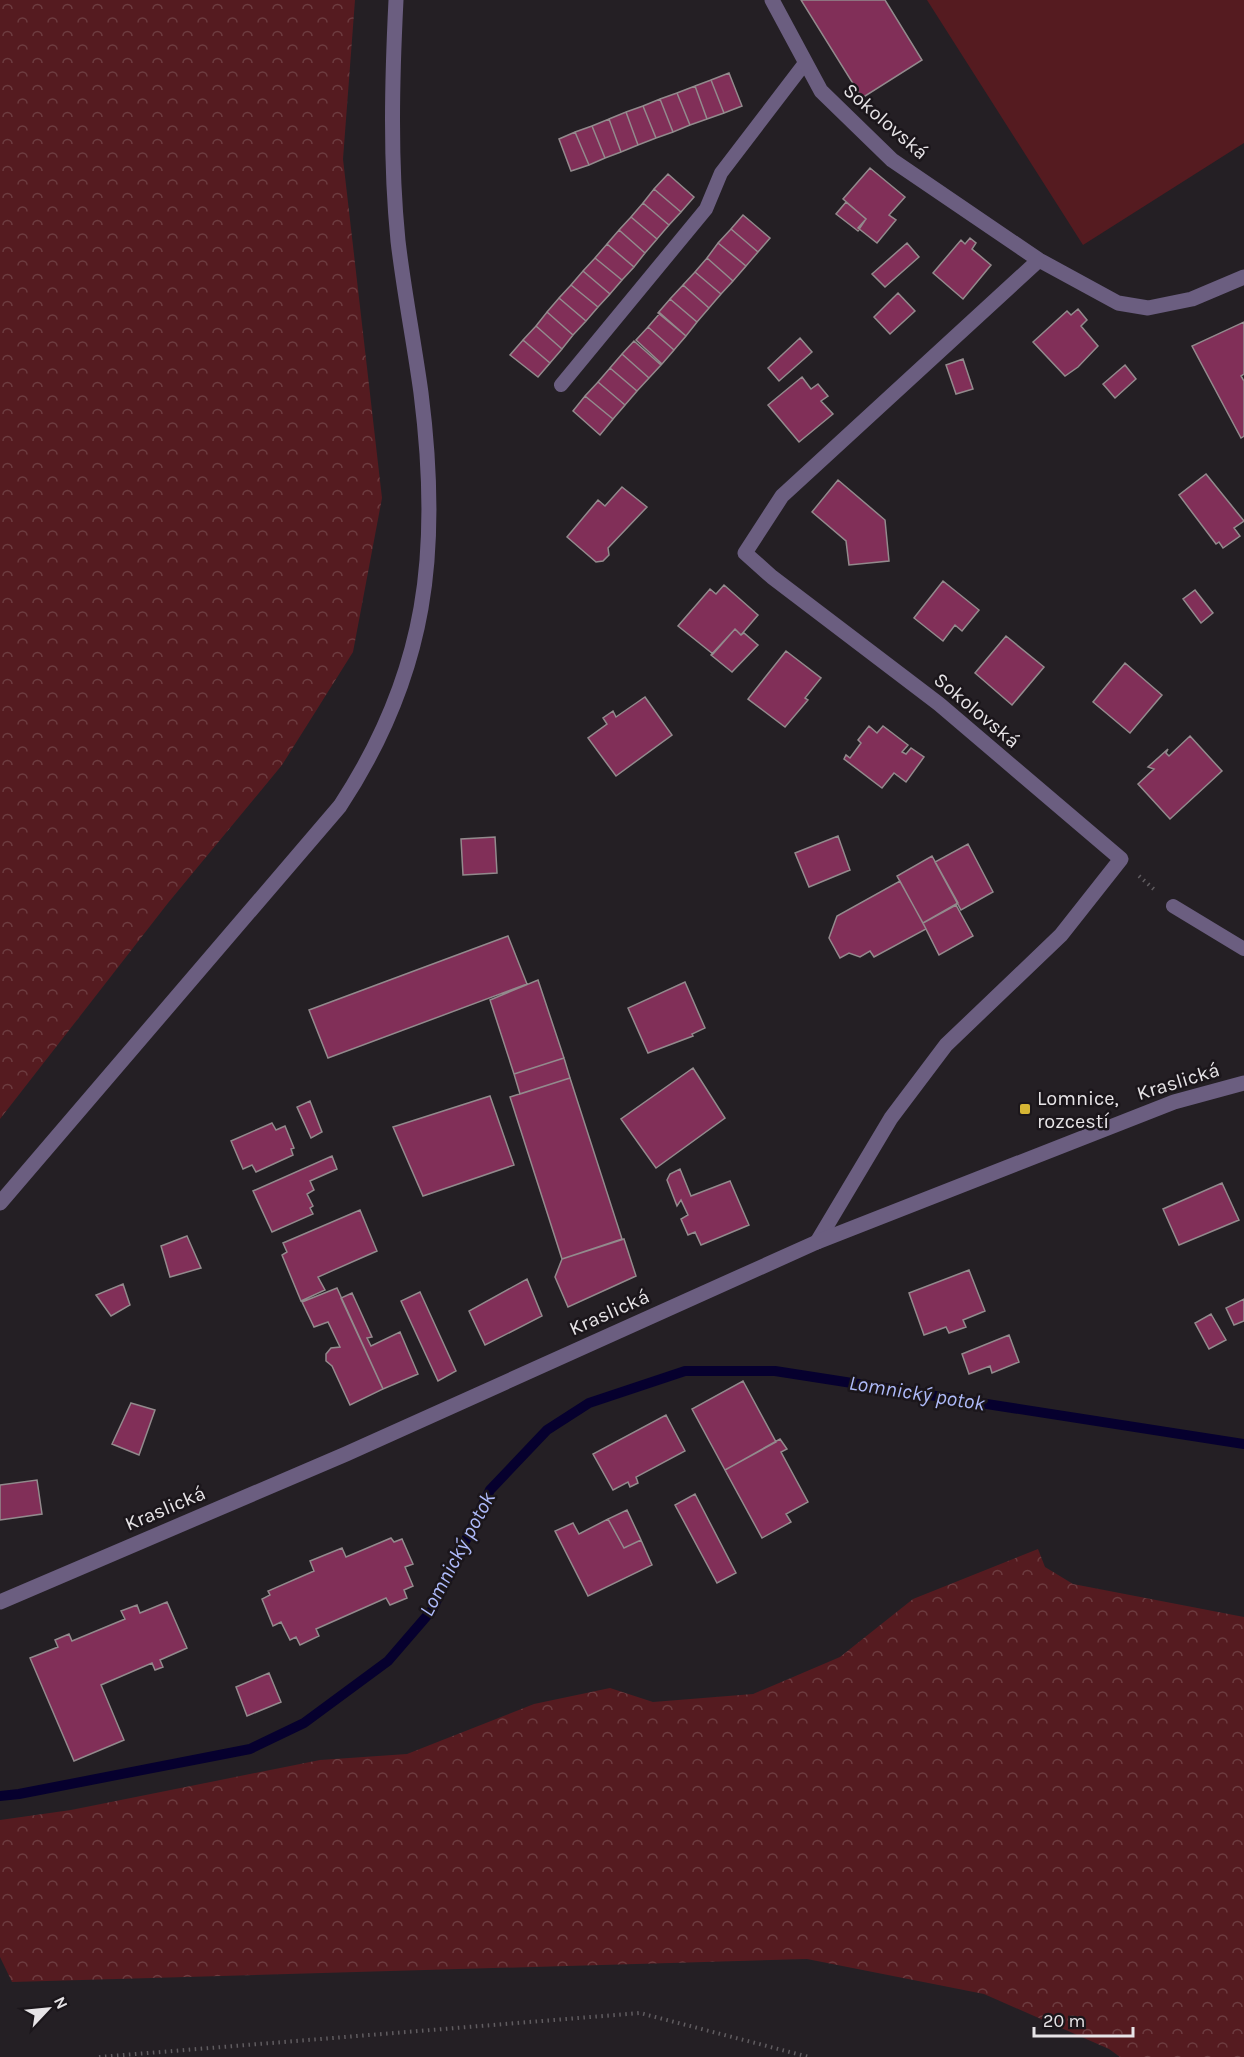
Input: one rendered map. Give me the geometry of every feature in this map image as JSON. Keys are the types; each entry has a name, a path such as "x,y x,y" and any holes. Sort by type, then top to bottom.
{"street":[{"path":"0,1203 340,806 375,748 405,678 418,631 425,589 429,502 421,392 407,311 397,218 392,106 396,0"},
{"name":"Sokolovská","path":"772,0 820,91 892,160 1039,260 1118,303 1148,308 1192,299 1244,277"},
{"name":"Sokolovská","path":"1039,260 782,496 745,553 772,578 939,704 1121,860"},
{"path":"817,1242 891,1118 946,1045 1061,935 1121,860"},
{"name":"Kraslická","path":"0,1602 346,1454 817,1242 1174,1102 1244,1083"}],"lane":[{"path":"561,385 706,209 721,172 805,63"},
{"path":"1173,906 1244,949"}],"path":[{"path":"1121,860 1173,906"},
{"path":"99,2057 640,2013 809,2057"}],"green space":[{"path":"0,0 355,0 343,159 382,498 353,652 282,765 168,903 0,1119"},
{"path":"927,0 1244,0 1244,143 1083,245"},
{"path":"1038,1549 1045,1567 1073,1584 1244,1617 1244,2057 1120,2057 1109,2049 984,1994 807,1959 12,1982 0,1957 0,1820 71,1810 320,1760 407,1754 534,1704 610,1688 653,1702 753,1694 840,1657 913,1599"}],"building":[{"path":"801,0 885,0 922,60 862,98"},
{"path":"729,73 742,106 724,113 711,80"},
{"path":"711,80 724,113 707,119 695,86"},
{"path":"695,86 707,119 690,125 677,93"},
{"path":"677,93 690,125 673,132 660,99"},
{"path":"660,99 673,132 656,138 643,106"},
{"path":"643,106 656,138 638,145 626,112"},
{"path":"626,112 638,145 621,152 609,119"},
{"path":"609,119 621,152 605,158 592,126"},
{"path":"592,126 605,158 589,165 575,132"},
{"path":"575,132 589,165 571,171 559,139"},
{"path":"870,168 905,197 889,215 896,220 877,243 858,228 866,219 843,199"},
{"path":"668,174 694,197 681,212 654,189"},
{"path":"654,189 681,212 669,225 643,203"},
{"path":"846,202 866,219 858,231 836,214"},
{"path":"643,203 669,225 657,239 631,217"},
{"path":"743,215 770,238 758,252 731,229"},
{"path":"631,217 657,239 645,253 619,230"},
{"path":"731,229 758,252 746,266 718,243"},
{"path":"619,230 645,253 634,267 607,244"},
{"path":"970,238 976,243 972,249 991,265 963,299 933,273 961,240 965,244"},
{"path":"718,243 746,266 733,281 707,258"},
{"path":"907,243 919,257 885,287 872,274"},
{"path":"607,244 634,267 622,280 595,258"},
{"path":"595,258 622,280 610,294 583,271"},
{"path":"707,258 733,281 721,294 695,272"},
{"path":"583,271 610,294 598,307 571,285"},
{"path":"695,272 721,294 709,308 683,285"},
{"path":"571,285 598,307 586,321 559,298"},
{"path":"683,285 709,308 697,322 670,299"},
{"path":"898,293 915,311 890,334 874,317"},
{"path":"559,298 586,321 573,335 547,312"},
{"path":"670,299 697,322 686,336 658,313"},
{"path":"1078,309 1087,320 1081,326 1098,346 1078,367 1065,376 1033,342 1067,311 1071,315"},
{"path":"547,312 573,335 562,349 536,326"},
{"path":"660,313 686,336 674,350 648,327"},
{"path":"1244,322 1244,374 1241,376 1244,381 1244,436 1241,438 1192,346"},
{"path":"536,326 562,349 550,363 523,340"},
{"path":"648,327 674,350 662,364 636,340"},
{"path":"800,338 812,352 779,381 768,368"},
{"path":"523,340 550,363 538,377 510,355"},
{"path":"634,341 661,365 649,378 622,354"},
{"path":"622,354 649,378 637,391 610,368"},
{"path":"963,359 973,389 956,394 946,365"},
{"path":"1125,365 1136,379 1115,398 1103,384"},
{"path":"610,368 637,391 625,405 598,382"},
{"path":"802,377 811,389 818,384 828,396 821,401 833,414 799,442 768,405"},
{"path":"598,382 625,405 613,419 585,396"},
{"path":"585,396 613,419 600,435 573,411"},
{"path":"1206,474 1244,521 1234,528 1240,536 1223,548 1219,542 1216,544 1179,495"},
{"path":"838,480 885,520 889,561 849,565 846,541 812,512"},
{"path":"622,487 647,507 608,548 609,555 603,561 596,562 567,537 598,500 605,506"},
{"path":"943,581 979,610 962,631 955,625 943,641 914,618"},
{"path":"724,585 758,615 741,635 735,629 713,654 678,626 710,589 716,594"},
{"path":"1195,590 1213,613 1201,623 1183,599"},
{"path":"735,629 741,635 744,633 758,645 732,672 711,655"},
{"path":"1006,636 1044,667 1012,705 975,673"},
{"path":"786,651 821,678 805,698 808,700 785,727 748,699"},
{"path":"1125,663 1162,695 1130,733 1093,702"},
{"path":"645,697 672,735 616,776 588,738 607,724 603,718 613,711 616,717"},
{"path":"869,726 877,733 883,726 908,745 902,752 906,754 911,748 924,757 906,782 894,773 882,788 844,759 846,755 850,758 861,743 858,740"},
{"path":"1190,736 1222,771 1170,819 1138,784 1154,769 1148,767 1168,749 1166,753 1169,756"},
{"path":"838,836 850,870 809,887 795,853"},
{"path":"495,837 497,873 463,875 461,839"},
{"path":"968,844 993,892 961,910 935,862"},
{"path":"932,856 958,903 923,923 897,876"},
{"path":"900,881 926,929 874,957 870,951 860,957 849,953 840,958 829,938 837,916"},
{"path":"956,905 973,936 939,955 923,923"},
{"path":"508,936 527,984 328,1058 309,1010"},
{"path":"538,980 564,1058 514,1074 490,1000"},
{"path":"685,982 705,1028 692,1034 693,1036 648,1053 628,1008"},
{"path":"564,1058 570,1078 520,1094 514,1074"},
{"path":"693,1068 725,1118 656,1168 621,1119"},
{"path":"570,1078 622,1239 562,1259 510,1097"},
{"path":"490,1096 514,1165 423,1196 393,1127"},
{"path":"310,1101 322,1132 311,1138 297,1107"},
{"path":"272,1123 276,1130 285,1126 294,1148 291,1149 293,1155 256,1172 252,1165 243,1169 231,1141"},
{"path":"332,1156 337,1169 310,1181 314,1190 307,1194 313,1206 310,1208 313,1214 272,1232 253,1191"},
{"path":"680,1169 691,1196 730,1181 749,1225 701,1245 695,1232 688,1235 681,1219 688,1215 681,1200 677,1206 667,1180 670,1174"},
{"path":"1222,1183 1239,1220 1179,1245 1163,1209"},
{"path":"360,1210 377,1251 318,1277 325,1290 301,1301 282,1255 287,1252 283,1243"},
{"path":"187,1236 201,1268 170,1277 161,1246"},
{"path":"624,1239 636,1276 568,1307 555,1277 562,1259"},
{"path":"969,1270 985,1311 963,1320 966,1327 949,1333 946,1327 924,1335 909,1293"},
{"path":"527,1279 542,1316 485,1345 469,1311"},
{"path":"123,1284 130,1305 111,1316 96,1295"},
{"path":"337,1288 383,1389 350,1405 332,1366 326,1361 326,1354 331,1348 340,1347 328,1322 314,1327 302,1302"},
{"path":"420,1292 456,1371 438,1381 401,1301"},
{"path":"352,1293 372,1337 367,1338 371,1346 400,1332 418,1374 383,1389 341,1298"},
{"path":"1244,1299 1244,1321 1234,1325 1226,1308"},
{"path":"1211,1314 1226,1340 1209,1349 1195,1323"},
{"path":"1009,1335 1019,1362 992,1373 990,1366 969,1374 962,1354"},
{"path":"743,1381 776,1442 725,1470 692,1409"},
{"path":"131,1403 155,1410 139,1455 112,1444"},
{"path":"666,1415 685,1451 636,1477 638,1483 630,1487 628,1482 613,1490 593,1454"},
{"path":"780,1439 787,1449 781,1452 808,1502 786,1514 791,1522 762,1538 725,1470"},
{"path":"37,1480 42,1514 0,1520 0,1485"},
{"path":"695,1494 736,1573 717,1583 675,1505"},
{"path":"627,1510 641,1540 624,1548 608,1519"},
{"path":"608,1519 624,1548 641,1540 652,1565 588,1596 555,1531 573,1523 579,1534"},
{"path":"391,1538 394,1542 402,1539 413,1564 405,1567 413,1586 404,1590 407,1598 390,1605 386,1598 316,1629 319,1636 300,1645 296,1637 290,1640 281,1622 273,1626 262,1599 270,1595 268,1591 314,1571 310,1561 342,1548 346,1557"},
{"path":"167,1602 187,1648 160,1660 163,1667 155,1670 152,1663 101,1685 124,1740 74,1761 30,1658 58,1647 55,1640 69,1634 72,1641 125,1619 121,1611 137,1605 140,1613"},
{"path":"269,1673 281,1702 247,1716 236,1687"}],"waterway":[{"name":"Lomnický potok","path":"0,1796 250,1749 304,1723 388,1661 432,1610 490,1490 547,1430 589,1403 685,1371 775,1371 1244,1444"}],"place":[{"name":"Lomnice, rozcestí","path":"1025,1109"}]}
